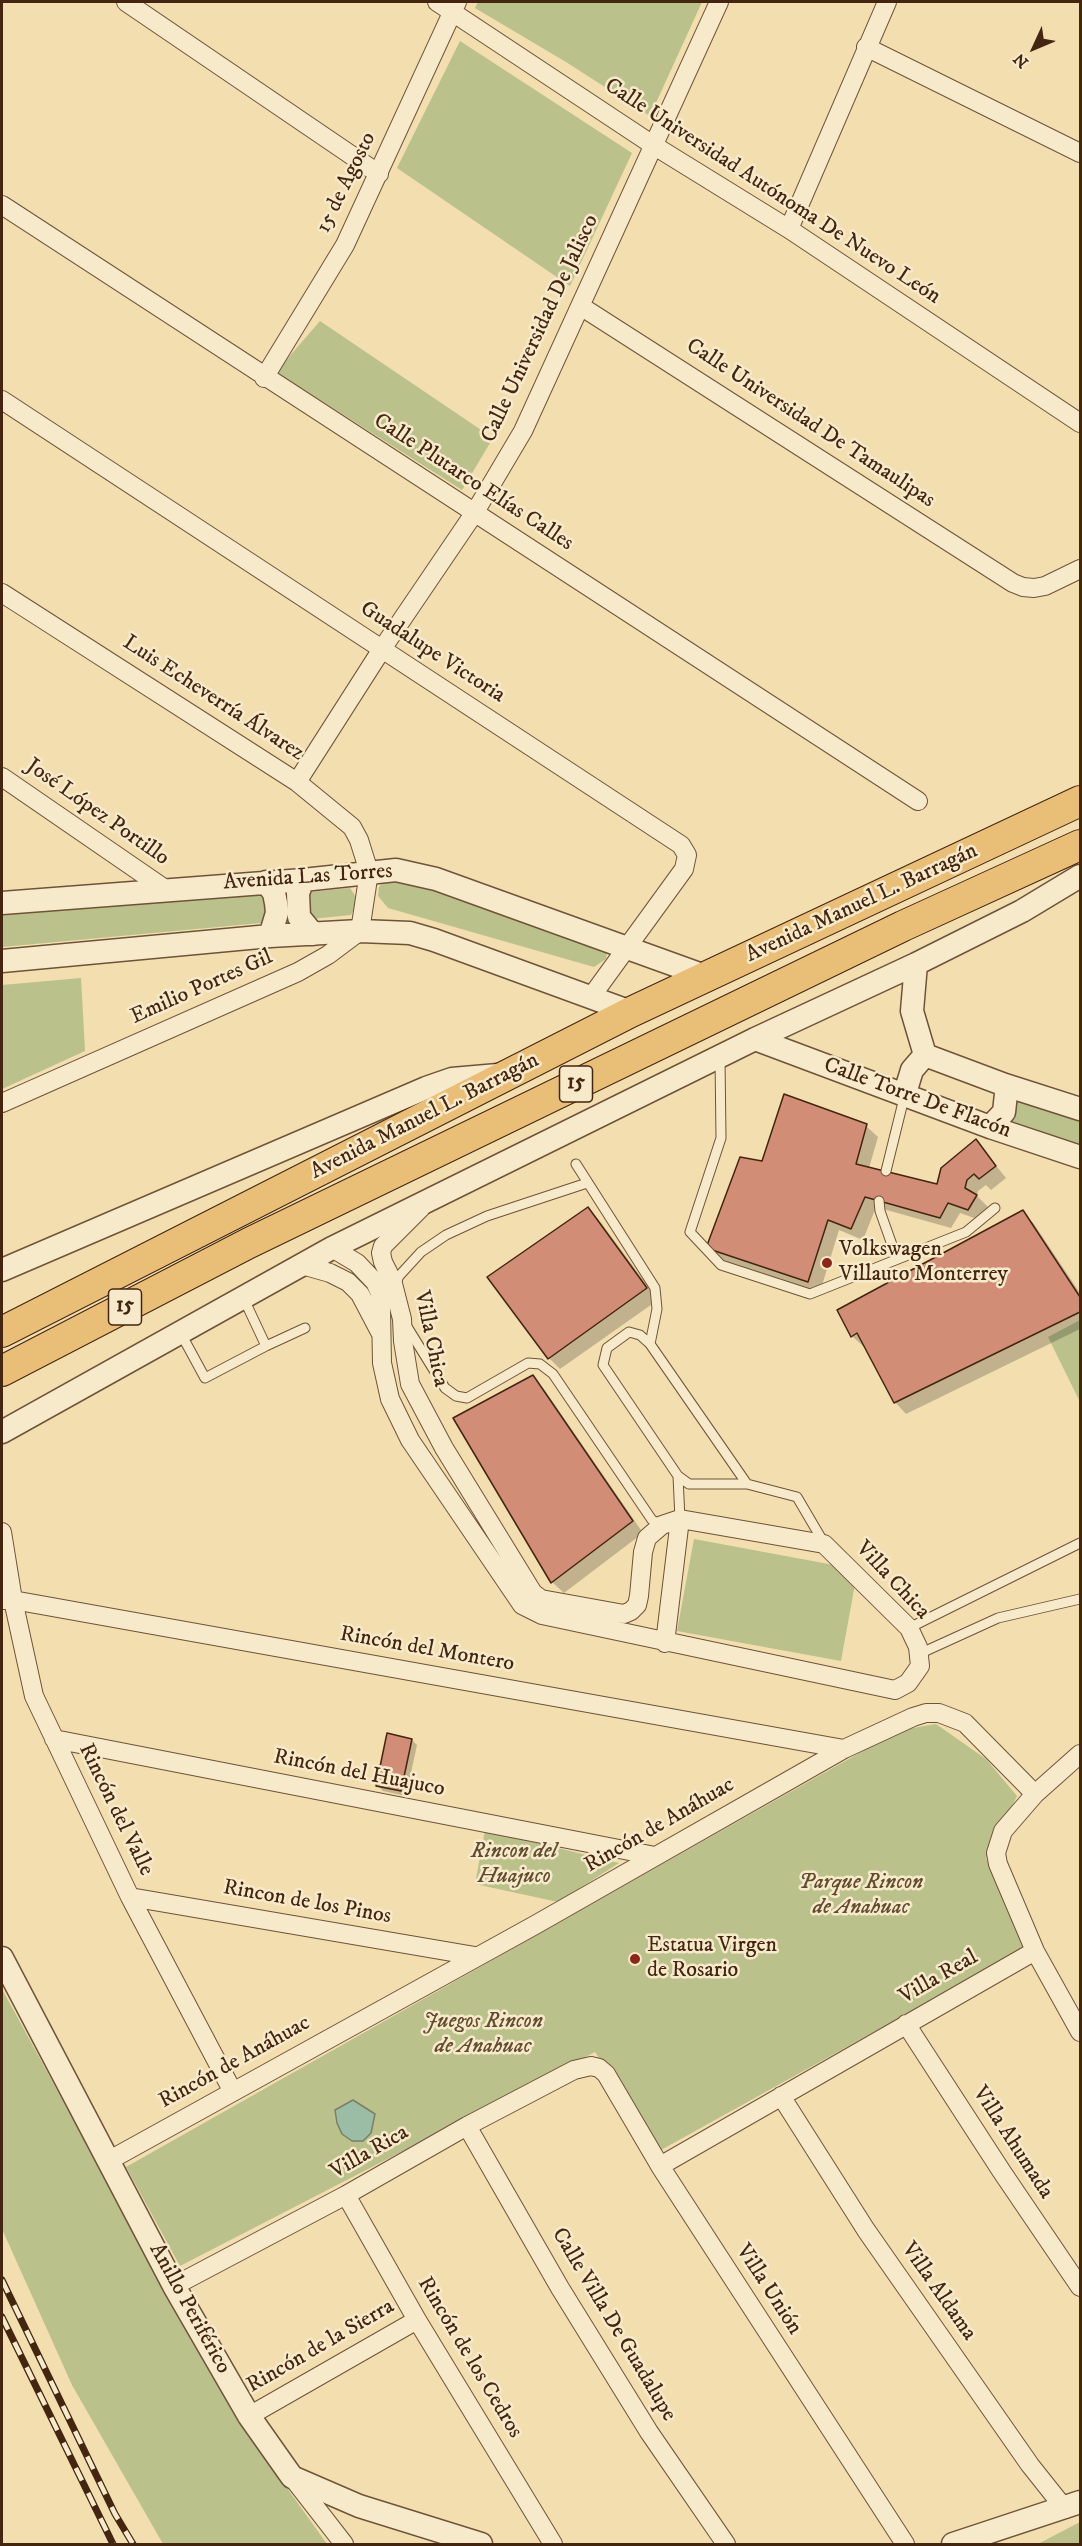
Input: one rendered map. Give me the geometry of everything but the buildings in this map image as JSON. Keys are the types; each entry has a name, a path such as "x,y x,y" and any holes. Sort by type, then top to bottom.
{"highway":[{"name":"Avenida Manuel L. Barragán","path":"2,1332 631,1012 1080,801"},
{"name":"Avenida Manuel L. Barragán","path":"2,1371 249,1243 903,926 1080,845"}],"street":[{"path":"126,2 379,174"},
{"name":"Calle Universidad De Jalisco","path":"297,782 382,649 475,512 523,431 582,307 652,145 719,2"},
{"path":"789,229 887,2"},
{"name":"15 de Agosto","path":"264,378 345,245 379,174 449,5"},
{"name":"Calle Universidad Autónoma De Nuevo León","path":"449,5 652,145 789,229 1080,423"},
{"path":"866,47 1080,153"},
{"name":"Calle Plutarco Elías Calles","path":"2,205 264,378 475,512 918,801"},
{"name":"Calle Universidad De Tamaulipas","path":"582,307 1013,583 1023,587 1045,586 1080,569"},
{"name":"Guadalupe Victoria","path":"2,400 681,844 687,855 684,869 591,997"},
{"name":"Luis Echeverría Álvarez","path":"2,593 297,782 352,827 359,840 369,872"},
{"name":"José López Portillo","path":"2,777 165,889"},
{"name":"Avenida Las Torres","path":"2,903 303,880 396,870 436,879 705,976"},
{"path":"360,931 369,872"},
{"path":"2,1432 332,1248 720,1056 916,964 1022,911 1080,876"},
{"path":"303,880 298,892 299,917 313,934"},
{"path":"266,882 274,893 277,913 270,936"},
{"path":"2,961 270,936 360,931 410,933 631,1012"},
{"name":"Emilio Portes Gil","path":"2,1103 298,972 328,955 360,931"},
{"name":"Calle Torre De Flacón","path":"916,964 912,1011 925,1055 1005,1085 1080,1109"},
{"name":"Calle Torre De Flacón","path":"755,1039 905,1093 990,1127 1080,1157"},
{"path":"905,1093 912,1070 925,1055"},
{"path":"2,1269 426,1088 452,1079 509,1074"},
{"path":"990,1127 1004,1112 1005,1085"},
{"name":"Villa Chica","path":"332,1248 357,1263 375,1282 381,1301 380,1334 385,1381 390,1399 410,1440 513,1596 530,1601 541,1599 624,1614 631,1611 637,1605 639,1596 643,1552 647,1538 662,1524 680,1519 824,1544 909,1628 919,1654 920,1666 908,1683 895,1690 665,1643 542,1615 530,1601 410,1384 402,1318 394,1287 381,1253 383,1246 430,1199"},
{"path":"302,1265 330,1273 348,1282 360,1294 380,1334"},
{"path":"402,1424 422,1407"},
{"path":"665,1643 680,1519"},
{"name":"Rincón del Valle","path":"2,1532 7,1600 34,1696 130,1897 233,2092"},
{"name":"Rincón del Montero","path":"7,1600 844,1749"},
{"name":"Rincón de Anáhuac","path":"108,2161 844,1749 913,1717 926,1713 939,1713 964,1723 1035,1794"},
{"name":"Rincón del Huajuco","path":"54,1739 655,1856"},
{"path":"1080,1754 1035,1794 1003,1831 996,1853 998,1864 1035,1951 1080,2031"},
{"name":"Rincon de los Pinos","path":"130,1897 475,1956"},
{"name":"Villa Real","path":"660,2166 1035,1951"},
{"name":"Anillo Periférico","path":"2,1958 174,2286 249,2416 292,2477"},
{"name":"Villa Ahumada","path":"906,2024 1080,2287"},
{"name":"Villa Rica","path":"174,2286 346,2195 467,2126 574,2070 591,2066"},
{"name":"Villa Unión","path":"591,2066 606,2074 660,2166 905,2544"},
{"name":"Villa Aldama","path":"781,2096 866,2230 1030,2465 1073,2506"},
{"name":"Calle Villa De Guadalupe","path":"467,2126 560,2288 649,2432 726,2544"},
{"name":"Rincón de los Cedros","path":"346,2195 417,2320 553,2544"},
{"name":"Rincón de la Sierra","path":"249,2416 417,2320"},
{"path":"292,2477 344,2544"},
{"path":"292,2477 359,2506 481,2544"},
{"path":"953,2544 1073,2506"}],"lane":[{"path":"720,1056 722,1138 690,1232 721,1265 810,1294 966,1232 995,1208"},
{"path":"886,1171 905,1093"},
{"path":"576,1164 655,1288 657,1309 650,1344"},
{"path":"394,1287 399,1276 421,1252 446,1235 487,1216 587,1183"},
{"path":"879,1201 880,1211 897,1259"},
{"path":"243,1297 266,1346"},
{"path":"402,1318 445,1388 456,1396 467,1398 528,1363 540,1364 553,1374 652,1520 662,1524"},
{"path":"180,1332 205,1378 305,1328"},
{"path":"747,1484 650,1344 640,1335 629,1332 608,1348 603,1365 678,1476 689,1484 747,1484 796,1497 816,1526 824,1544"},
{"path":"678,1476 680,1519"},
{"path":"909,1628 1080,1543"},
{"path":"919,1654 998,1618 1080,1599"}],"green space":[{"path":"478,2 702,2 650,116 566,62 475,8"},
{"path":"460,41 632,153 570,286 397,168"},
{"path":"320,321 493,438 462,490 276,372"},
{"path":"386,879 421,881 607,952 606,959 594,967 388,908 378,896 379,887"},
{"path":"350,888 356,897 351,915 311,919 304,899 310,892"},
{"path":"256,890 266,898 266,919 261,923 2,947 2,914"},
{"path":"81,978 85,1051 2,1089 2,985"},
{"path":"1016,1097 1080,1119 1080,1149 1006,1123"},
{"path":"1080,1320 1080,1402 1048,1337"},
{"path":"694,1539 834,1565 855,1584 841,1661 677,1631"},
{"name":"Parque Rincon de Anahuac","path":"936,1724 986,1759 1017,1796 986,1858 1025,1948 661,2150 595,2052 180,2266 126,2167 900,1730"},
{"name":"Rincon del Huajuco","path":"485,1830 619,1863 558,1902 475,1884"},
{"path":"2,1989 232,2411 327,2544 163,2544 72,2385 2,2229"},
{"path":"1080,2522 1080,2544 1038,2544"}],"shaded area":[{"path":"353,2100 375,2114 371,2133 363,2141 352,2141 342,2134 337,2123 335,2110"}],"railway":[{"path":"2,2280 115,2514 133,2544"},
{"path":"2,2317 113,2544"}],"place":[{"name":"Volkswagen Villauto Monterrey","path":"827,1263"},
{"name":"Estatua Virgen de Rosario","path":"635,1959"}],"park label":[{"name":"Juegos Rincon de Anahuac","path":"483,2034"}]}
